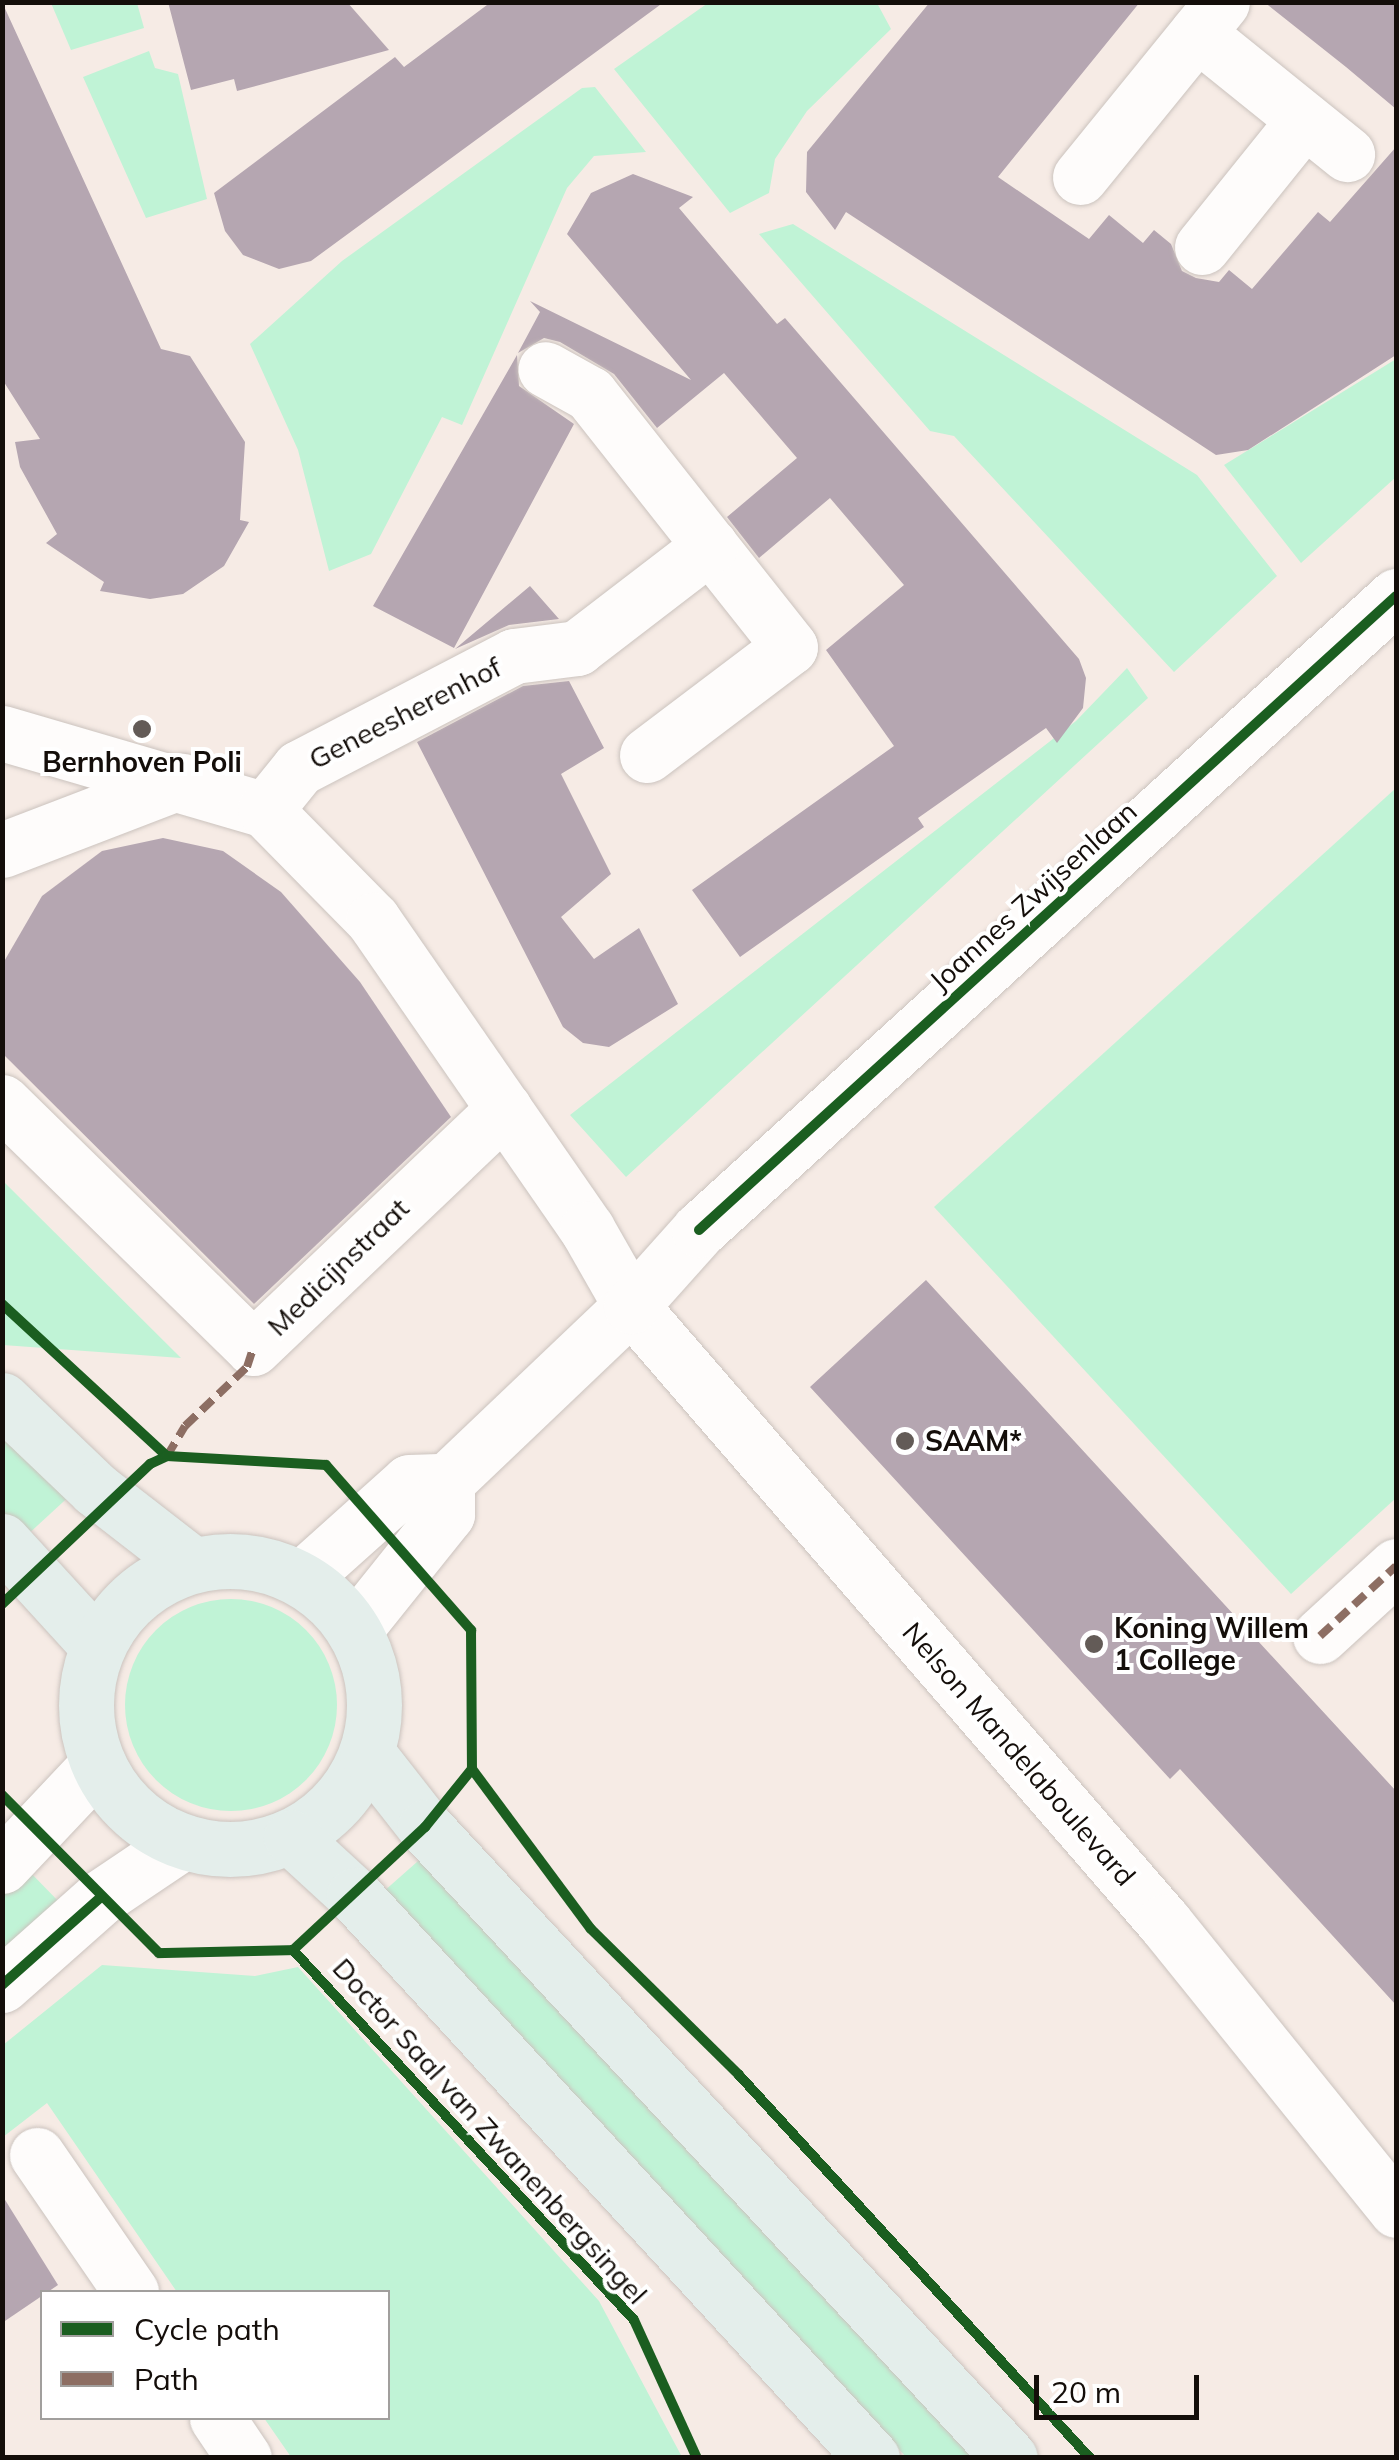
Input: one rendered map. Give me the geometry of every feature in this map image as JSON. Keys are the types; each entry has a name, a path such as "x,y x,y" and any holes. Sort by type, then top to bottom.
{"main road":[{"path":"2,1400 95,1489 192,1565"},
{"path":"2,1541 98,1646"},
{"path":"248,1562 301,1579 354,1630 374,1689 368,1753 324,1816 291,1837 238,1850 183,1842 132,1812 98,1764 85,1705 98,1646 136,1596 192,1565 248,1562"},
{"path":"368,1753 425,1828 1010,2458"},
{"name":"Doctor Saal van Zwanenbergsingel","path":"291,1837 354,1895 872,2458"}],"street":[{"path":"1080,177 1209,18 1304,120 1347,154"},
{"path":"1202,247 1304,120"},
{"path":"544,369 590,394 790,647 647,755"},
{"name":"Geneesherenhof","path":"265,810 299,768 514,656 577,648 710,546"},
{"name":"Joannes Zwijsenlaan","path":"447,1481 631,1306 699,1230 1396,596"},
{"path":"2,733 182,781 265,810 372,920 504,1109 631,1306"},
{"path":"2,850 182,781"},
{"name":"Medicijnstraat","path":"2,1102 253,1348 504,1109"},
{"name":"Nelson Mandelaboulevard","path":"631,1306 1164,1922 1396,2210"},
{"path":"301,1579 408,1482 447,1481 447,1514 354,1630"},
{"path":"1320,1636 1396,1566"},
{"path":"2,1866 98,1764"},
{"path":"2,1985 101,1898 183,1842"},
{"path":"37,2155 130,2290"},
{"path":"218,2420 244,2458"}],"green space":[{"path":"51,3 137,3 144,28 71,50"},
{"path":"708,3 877,3 891,29 807,111 775,159 769,193 730,213 614,69"},
{"path":"149,51 155,68 178,74 207,199 146,218 83,77"},
{"path":"595,87 646,152 594,156 567,188 462,425 442,417 371,554 329,571 298,450 250,344 342,261 582,88"},
{"path":"793,224 1197,475 1277,576 1174,672 954,436 930,431 759,234"},
{"path":"1396,359 1396,477 1301,563 1224,465"},
{"path":"1127,668 1148,698 626,1177 570,1115 1076,721"},
{"path":"1396,788 1396,1498 1291,1594 934,1207"},
{"path":"3,1181 181,1358 3,1345"},
{"path":"2,1422 75,1491 25,1537 3,1516"},
{"path":"231,1599 271,1607 306,1630 329,1665 337,1705 329,1745 306,1780 271,1803 231,1811 191,1803 156,1780 133,1745 125,1705 133,1665 156,1630 191,1607"},
{"path":"426,1854 973,2457 906,2457 383,1892"},
{"path":"25,1867 65,1908 3,1959 3,1887"},
{"path":"102,1965 255,1976 298,1967 599,2301 682,2457 291,2457 265,2420 390,2420 390,2290 176,2290 47,2103 3,2137 3,2045"}],"building":[{"path":"2,2 161,349 190,356 245,442 240,520 249,522 224,566 183,594 150,599 100,591 104,582 46,543 57,534 20,467 15,442 40,439 2,379"},
{"path":"168,2 347,2 389,50 237,91 234,79 191,90"},
{"path":"491,2 664,2 311,261 279,269 243,255 225,231 214,193 395,57 404,67"},
{"path":"930,2 1140,2 998,177 1089,239 1109,215 1143,243 1154,230 1171,244 1182,271 1196,278 1219,282 1229,270 1252,289 1318,212 1330,222 1396,147 1396,355 1248,450 1216,455 846,212 835,230 806,192 807,152"},
{"path":"1264,2 1396,2 1396,109 1346,67"},
{"path":"633,174 693,197 679,208 777,324 785,318 1079,659 1086,678 1083,708 1057,743 1046,728 918,818 924,827 740,957 692,890 894,746 826,650 904,585 830,498 759,558 727,517 797,458 724,373 657,428 614,374 560,342 544,338 518,353 540,312 530,301 691,380 567,234 591,193"},
{"path":"517,355 519,386 574,424 454,648 373,606"},
{"path":"530,586 559,619 509,625 455,649"},
{"path":"569,681 604,748 561,774 611,874 561,917 594,959 639,928 678,1004 609,1047 583,1043 563,1027 417,742 523,686"},
{"path":"163,838 223,851 281,892 360,982 451,1117 254,1304 2,1053 2,965 42,896 102,851"},
{"path":"926,1280 1396,1791 1396,2005 1180,1769 1170,1779 810,1387"},
{"path":"2,2195 58,2285 40,2290 40,2297 2,2323"}],"marked path":[{"path":"167,1456 185,1426 247,1367 253,1348"},
{"path":"1320,1636 1396,1566"}],"cycle path":[{"path":"699,1230 1396,596"},
{"path":"2,1304 167,1456"},
{"path":"2,1604 150,1464 167,1456 326,1465 471,1630 472,1769 425,1827 293,1950 159,1953 2,1795"},
{"path":"472,1769 591,1929 739,2075 1090,2458"},
{"path":"2,1985 101,1897"},
{"path":"293,1950 634,2320 697,2458"}],"place":[{"name":"Bernhoven Poli","path":"142,729"},
{"name":"SAAM*","path":"905,1441"},
{"name":"Koning Willem 1 College","path":"1094,1644"}]}
